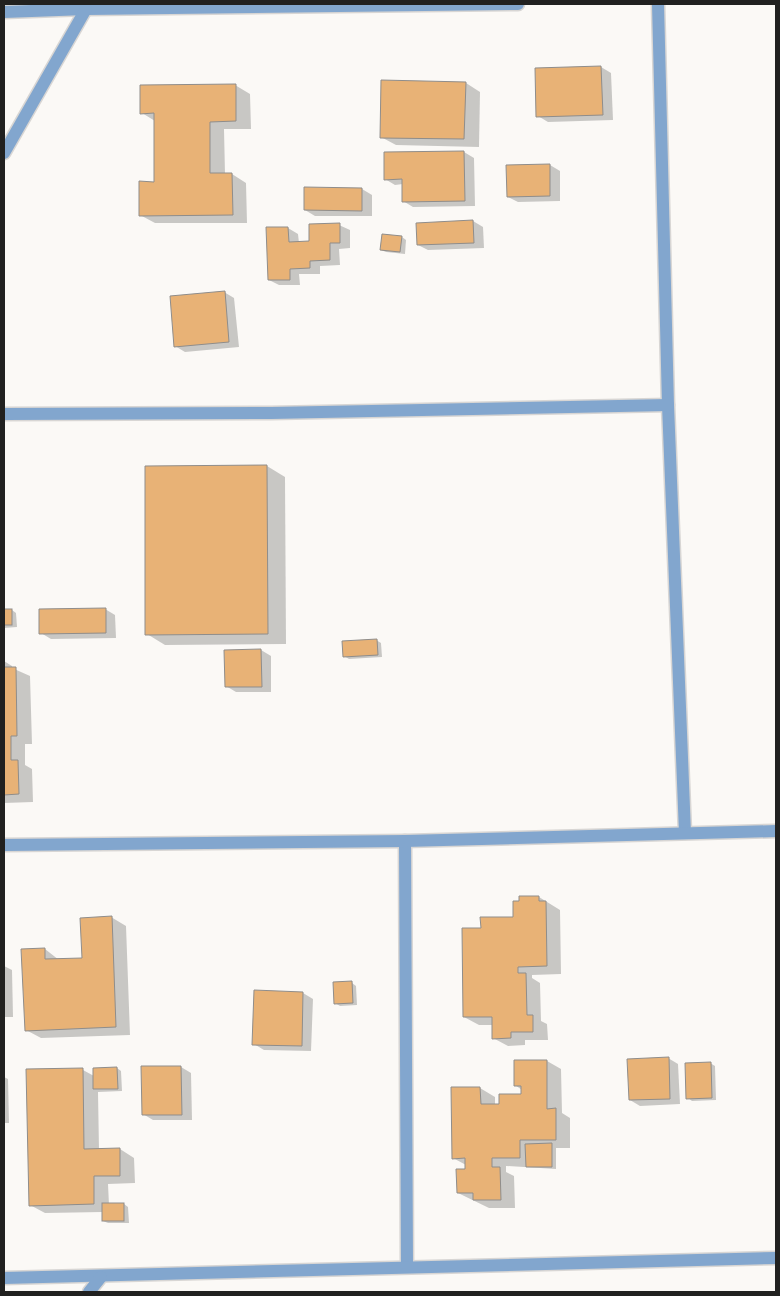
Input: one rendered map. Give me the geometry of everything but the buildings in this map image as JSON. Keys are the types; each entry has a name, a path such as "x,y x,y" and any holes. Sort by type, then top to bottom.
{"street":[{"path":"4,12 86,9 518,4"},
{"path":"658,4 668,405 685,832"},
{"path":"4,154 86,9"},
{"path":"4,414 271,413 668,405"},
{"path":"4,844 405,841 776,830"},
{"path":"405,841 407,1266"},
{"path":"4,1278 102,1277 407,1266 776,1258"},
{"path":"88,1292 102,1277"}]}
